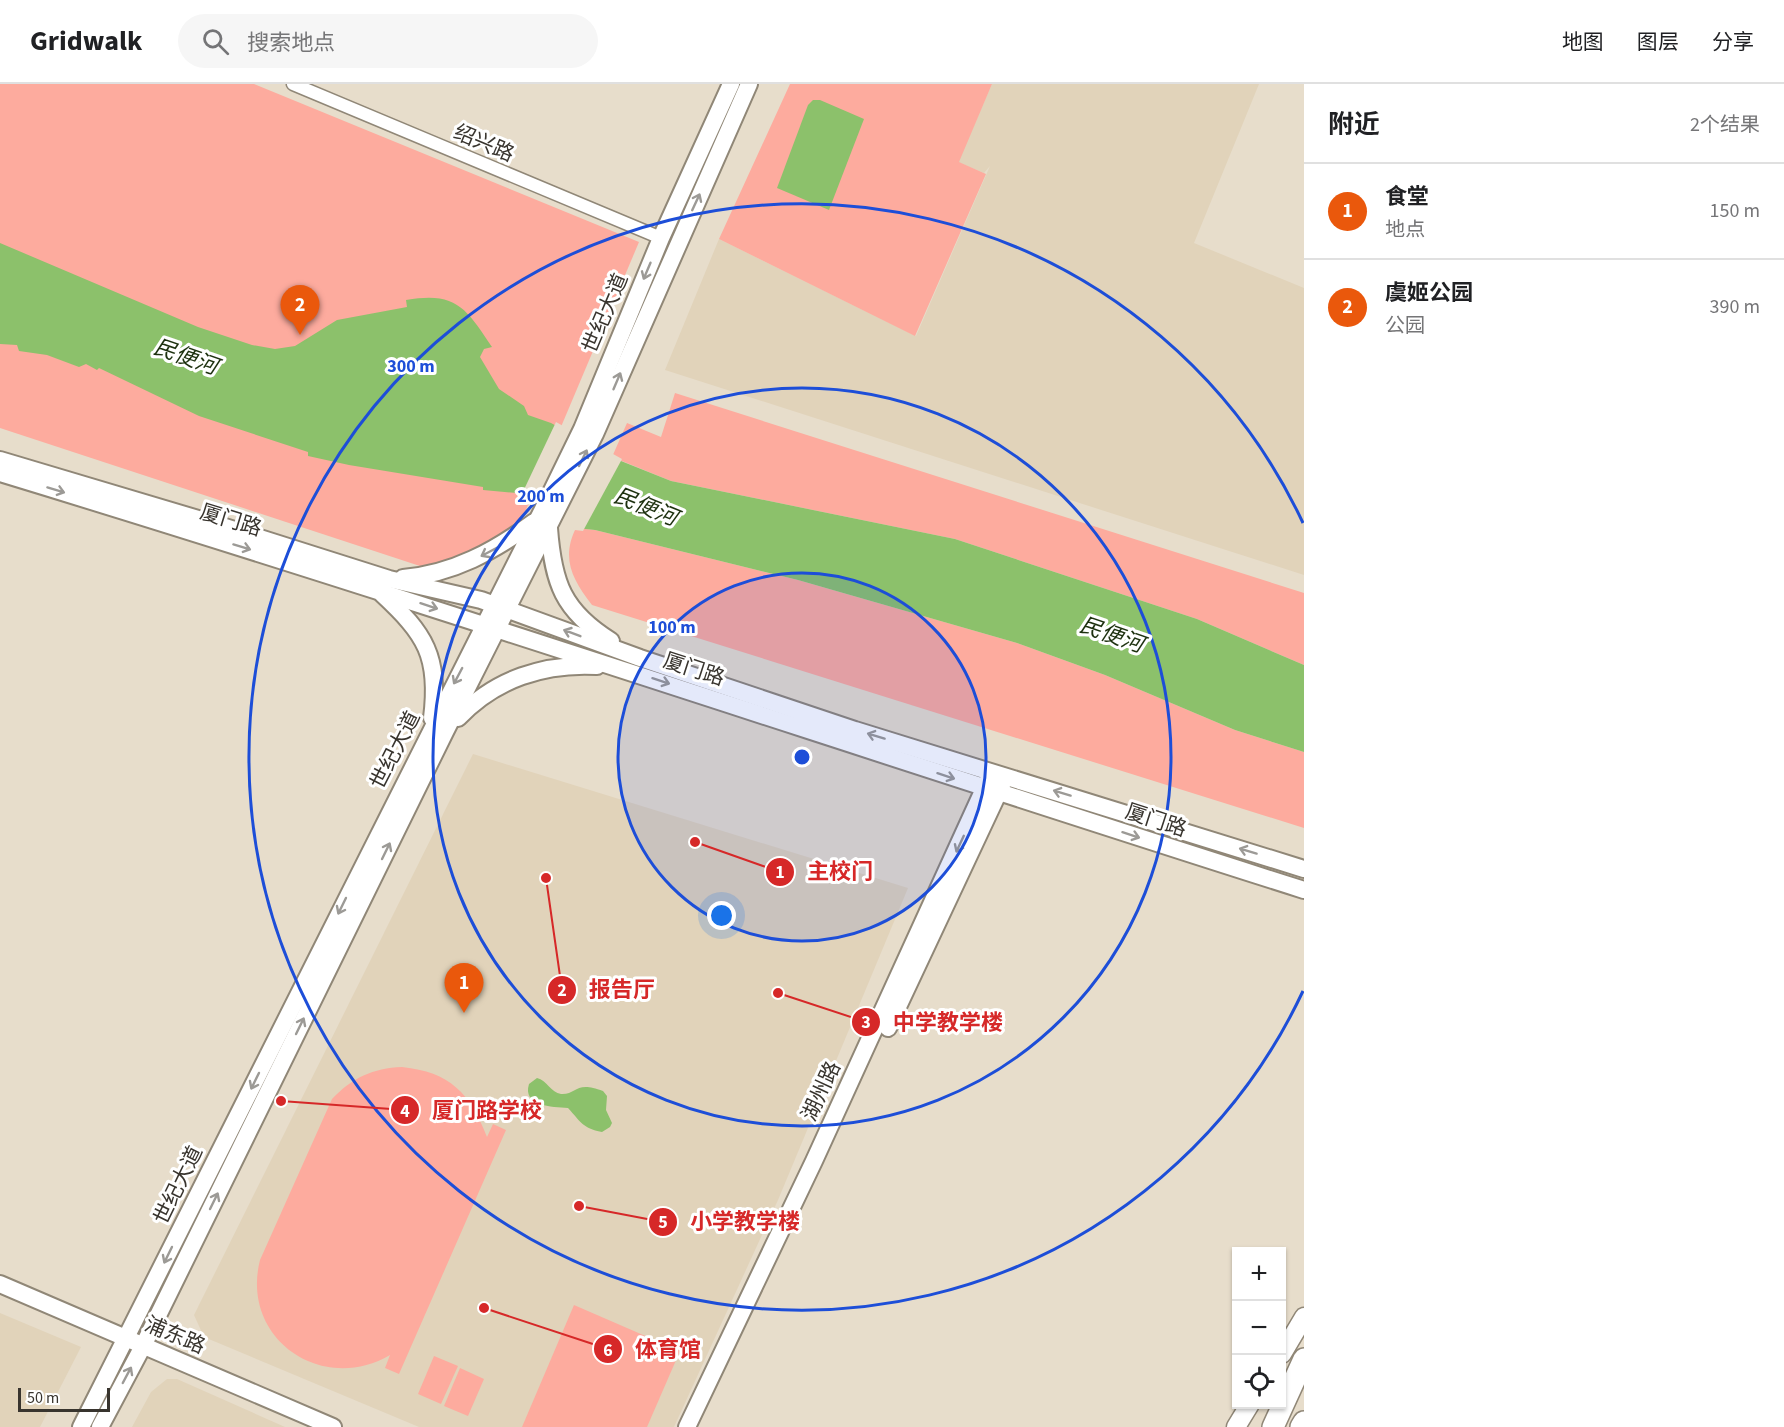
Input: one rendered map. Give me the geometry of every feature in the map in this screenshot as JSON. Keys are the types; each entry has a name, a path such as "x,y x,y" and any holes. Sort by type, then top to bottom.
{"highway":[{"path":"1273,1427 1304,1359"},
{"path":"1273,1427 1304,1378"},
{"path":"1301,1427 1304,1422"}],"main road":[{"path":"1286,1346 1304,1317"},
{"path":"1236,1427 1247,1409"}],"street":[{"name":"绍兴路","path":"293,84 661,238"},
{"name":"世纪大道","path":"588,432 661,238 731,84"},
{"name":"世纪大道","path":"81,1427 492,626 588,432 749,84"},
{"name":"厦门路","path":"0,460 225,526 492,626 992,791 1304,890"},
{"name":"厦门路","path":"0,473 383,584 501,607 640,658 1304,869"},
{"path":"438,729 434,681 422,635 383,584 420,577 480,557 545,519 552,565 567,602 578,617 640,658"},
{"path":"438,729 500,685 542,668 573,665 620,668"},
{"name":"世纪大道","path":"100,1427 142,1346 438,729"},
{"name":"湖州路","path":"698,1427 999,773"},
{"name":"湖州路","path":"687,1427 992,791"},
{"name":"浦东路","path":"0,1284 333,1427"}],"shaded area":[{"path":"0,84 254,84 639,242 520,524 461,559 426,568 0,428"},
{"path":"790,84 992,84 959,162 986,174 915,336 719,239"},
{"path":"992,84 1259,84 1194,243 1304,288 1304,575 665,370 719,239 916,336 990,166 984,173 958,162"},
{"path":"675,393 1304,593 1304,665 1197,619 955,539 671,481 612,457 627,423 661,437"},
{"path":"576,528 595,530 798,580 1017,643 1105,675 1235,730 1304,752 1304,828 592,605 574,577 569,559 569,549"},
{"path":"473,754 908,888 778,1200 674,1427 419,1427 204,1337 194,1315"},
{"path":"402,1067 433,1074 456,1087 473,1108 487,1137 493,1124 506,1130 399,1374 385,1368 390,1355 364,1366 338,1368 314,1363 292,1352 274,1335 262,1314 257,1288 260,1260 332,1099 347,1085 364,1075 382,1069"},
{"path":"574,1305 680,1351 647,1427 522,1427"},
{"path":"0,1313 81,1347 40,1427 0,1427"},
{"path":"434,1356 458,1366 441,1404 418,1394"},
{"path":"460,1368 484,1379 468,1416 444,1406"},
{"path":"167,1379 177,1379 285,1427 132,1427 151,1392"}],"water":[{"path":"813,100 820,100 864,119 829,210 777,188 808,105"},
{"name":"民便河","path":"0,243 198,327 252,345 275,349 295,346 337,320 407,307 406,300 437,298 448,301 467,313 492,347 484,349 480,357 499,389 524,406 528,415 551,423 621,461 671,481 955,539 1197,619 1304,665 1304,752 1235,730 1105,675 1017,643 798,580 595,530 576,528 517,493 483,490 483,487 308,456 308,452 199,416 99,368 97,370 86,364 79,367 47,355 19,351 17,345 0,344"},
{"path":"537,1078 561,1094 582,1087 603,1091 607,1096 606,1110 612,1123 610,1127 602,1132 590,1129 582,1124 568,1108 547,1106 534,1101 528,1091 529,1084"}],"pier":[{"path":"556,422 622,459 583,531 575,530 520,498"}],"place":[{"name":"虞姬公园","path":"300,335"},
{"name":"主校门","path":"695,842"},
{"name":"报告厅","path":"546,878"},
{"name":"中学教学楼","path":"778,993"},
{"name":"食堂","path":"464,1013"},
{"name":"厦门路学校","path":"281,1101"},
{"name":"小学教学楼","path":"579,1206"},
{"name":"体育馆","path":"484,1308"}]}
